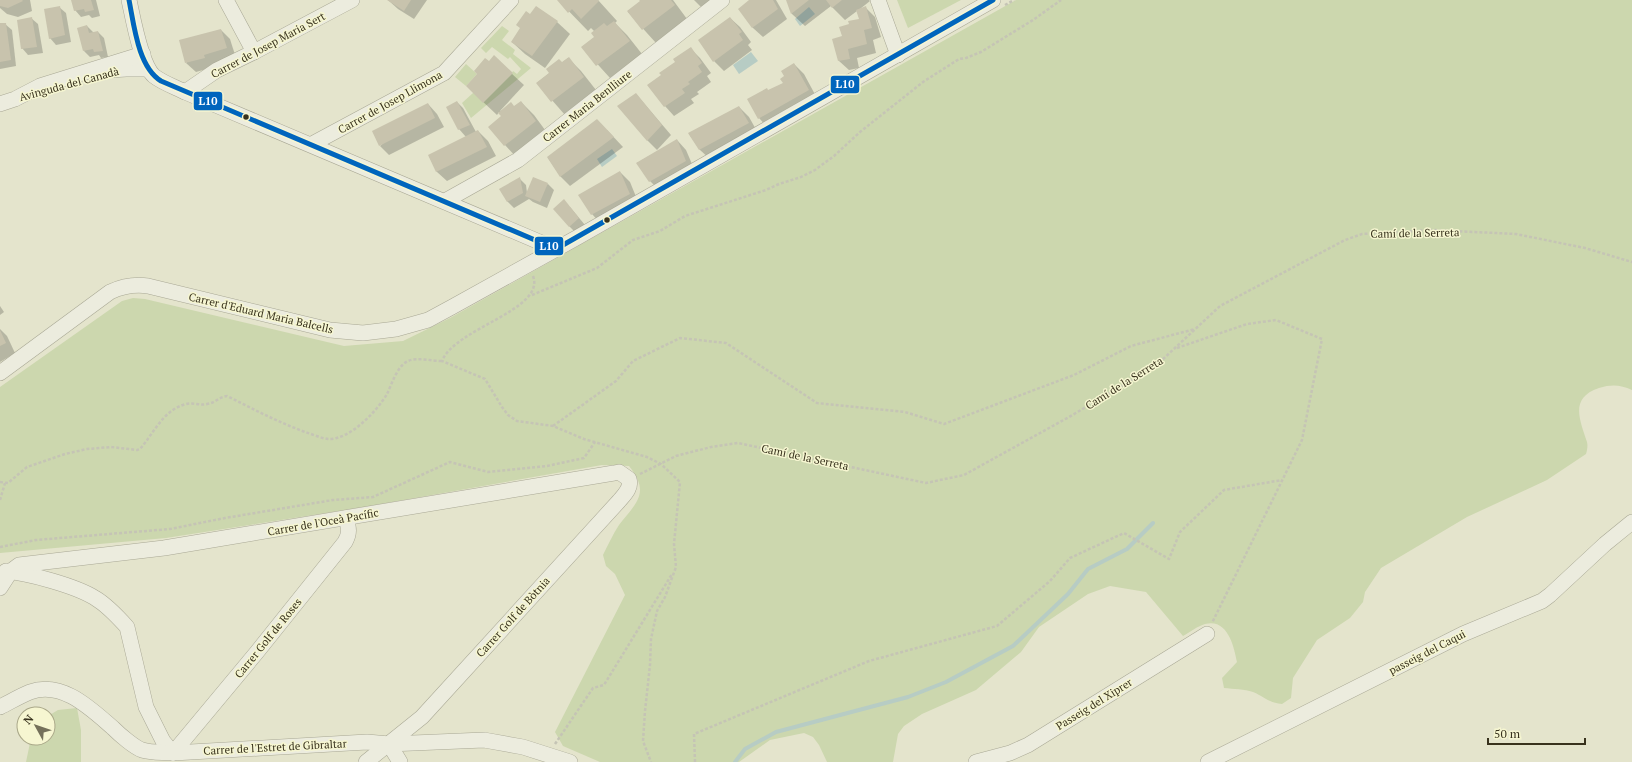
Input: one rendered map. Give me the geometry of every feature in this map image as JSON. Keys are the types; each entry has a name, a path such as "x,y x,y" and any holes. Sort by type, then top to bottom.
{"street":[{"path":"129,0 148,69 159,79 185,92 312,144 556,249"},
{"path":"226,0 254,52"},
{"name":"Carrer de Josep Maria Sert","path":"185,92 217,70 352,0"},
{"name":"Carrer de Josep Llimona","path":"312,144 444,73 510,0"},
{"name":"Carrer Maria Benlliure","path":"445,201 518,160 722,0"},
{"path":"878,0 898,55"},
{"name":"Carrer d'Eduard Maria Balcells","path":"0,374 110,292 127,286 139,284 330,330 363,333 396,329 428,320 556,249 993,0"},
{"name":"Avinguda del Canadà","path":"15,99 40,86 143,54"},
{"name":"Avinguda del Canadà","path":"0,104 115,70 148,69"},
{"name":"Carrer de l'Oceà Pacífic","path":"6,571 19,565 164,548 619,472 629,482"},
{"name":"Carrer Golf de Bòtnia","path":"366,762 422,717 619,501 627,491 629,482"},
{"name":"Carrer Golf de Roses","path":"173,753 345,542 349,529 346,518"},
{"name":"passeig del Caqui","path":"1208,762 1463,634 1542,601 1605,544 1632,522"},
{"path":"0,588 6,571 64,585 88,594 102,603 119,618 127,627 146,707 163,741 173,753"},
{"name":"Passeig del Xiprer","path":"976,762 1010,753 1028,745 1207,634"},
{"name":"Carrer de l'Estret de Gibraltar","path":"0,707 30,692 40,690 61,692 71,695 92,709 121,736 142,750 173,753 367,742 389,744 484,740 523,747 570,762"},
{"path":"389,744 400,762"}],"path":[{"path":"442,361 444,356 457,342 477,329 510,312 531,295 597,268 633,240 660,231 685,216 766,190 815,170 923,82 959,59 966,58 980,52 1033,20 1061,0"},
{"name":"Camí de la Serreta","path":"629,482 676,456 711,447 738,443 926,483 964,475 1069,417 1161,362 1220,306 1345,240 1362,234 1433,230 1516,234 1585,248 1632,262"},
{"path":"1174,349 1248,324 1276,320 1322,339 1302,440 1207,634"},
{"path":"553,426 616,381 633,361 680,338 726,343 817,403 905,412 944,424 1074,375 1131,346 1196,328"},
{"path":"0,482 8,483 27,467 65,454 111,447 137,450 140,449 161,421 175,409 186,404 209,404 223,396 227,396 275,420 329,439 347,434 362,424 376,410 386,396 402,366 408,361 442,361 485,379 508,415 517,420 553,426 594,442 648,457 661,464 680,482 674,544 676,567 665,597 657,611 651,639 650,665 644,711 643,741 651,762"},
{"path":"0,547 36,540 170,529 333,500 373,497 450,462 488,472 547,466 584,458 594,442"},
{"path":"695,762 694,734 869,661 998,626 1050,582 1070,558 1124,533 1169,558 1180,532 1224,490 1282,480"},
{"path":"0,500 5,483"},
{"path":"548,754 593,688 604,685 676,567"}],"green space":[{"path":"897,0 961,0 908,28"},
{"path":"1016,0 1632,0 1632,390 1620,386 1608,386 1590,392 1583,398 1579,410 1587,444 1586,454 1547,480 1467,517 1381,568 1365,592 1363,602 1350,618 1317,640 1293,678 1291,698 1282,704 1269,701 1250,691 1224,688 1222,678 1237,662 1232,642 1224,629 1219,625 1213,623 1205,624 1183,636 1146,592 1110,586 1088,594 1039,627 1021,652 976,690 922,714 904,726 898,734 893,762 827,762 819,745 813,737 804,733 770,740 739,762 600,762 563,746 555,732 625,595 615,574 606,566 603,555 617,528 639,497 639,484 636,475 629,466 602,465 364,507 166,538 0,553 0,387 122,301 133,298 145,299 344,346 403,341 450,318"},
{"path":"502,26 509,31 502,40 515,50 513,54 531,68 471,118 462,103 473,93 512,73 513,71 517,74 521,69 510,57 508,59 492,47 486,53 481,48"},
{"path":"466,64 477,74 466,86 455,77"},
{"path":"77,708 81,730 81,762 26,762 29,746 56,746 56,711"}],"shaded area":[{"path":"809,7 815,14 800,26 795,19"},
{"path":"751,52 758,61 739,74 733,65"},
{"path":"612,149 617,156 602,167 597,159"}],"building":[{"path":"0,0 23,1 8,8 0,6"},
{"path":"71,0 91,0 94,10 85,12 84,9 74,11"},
{"path":"387,0 411,0 404,11"},
{"path":"557,0 599,1 581,19 572,9 568,13"},
{"path":"639,0 671,0 675,5 642,30 627,11 640,1"},
{"path":"749,0 773,0 778,9 752,28 738,9"},
{"path":"786,0 809,0 791,14"},
{"path":"826,0 842,0 832,8"},
{"path":"60,6 65,35 49,39 44,9"},
{"path":"536,6 558,21 532,56 511,42 520,28 516,25 526,11 530,14"},
{"path":"866,6 872,28 864,30 867,44 848,49 850,59 838,61 832,39 842,36 839,27 849,24 848,21 859,19 856,10"},
{"path":"32,17 37,47 21,49 17,20"},
{"path":"730,17 742,32 739,34 743,40 713,62 698,40"},
{"path":"614,21 630,41 596,66 581,47 594,37 591,33 604,23 607,26"},
{"path":"0,23 6,23 11,60 0,62"},
{"path":"87,25 89,33 98,31 103,51 94,52 93,49 83,51 77,28"},
{"path":"221,29 227,48 204,55 205,58 185,63 179,40"},
{"path":"691,47 702,63 698,66 702,72 688,82 690,84 682,89 685,93 664,107 647,85 661,75 659,73 675,62 673,59"},
{"path":"494,55 513,73 483,103 466,86 477,74 474,71 485,58 489,61"},
{"path":"569,57 584,77 551,102 536,83 549,73 546,69 559,59 562,62"},
{"path":"794,63 809,90 758,119 747,99 767,88 768,90 783,83 780,79 784,76 781,71"},
{"path":"636,93 662,125 647,141 617,106"},
{"path":"457,101 470,125 458,130 446,107"},
{"path":"521,101 536,121 504,146 488,127 501,116 498,113 511,102 514,106"},
{"path":"428,103 435,118 379,146 372,131"},
{"path":"739,106 749,123 699,150 688,133"},
{"path":"597,119 614,137 560,177 547,157"},
{"path":"478,130 487,147 436,172 428,155"},
{"path":"677,139 686,161 649,182 636,163"},
{"path":"620,171 630,194 591,215 578,195"},
{"path":"520,177 523,193 507,202 499,189"},
{"path":"533,177 548,183 540,202 525,196"},
{"path":"564,199 579,218 569,227 553,209"},
{"path":"0,330 6,343 0,346"}],"waterway":[{"path":"735,762 745,749 776,732 908,697 946,682 1013,646 1068,594 1088,569 1127,549 1153,523"}],"transit line":[{"name":"L10","path":"129,0 135,33 142,56 153,75 161,81 556,249 993,0"}]}
